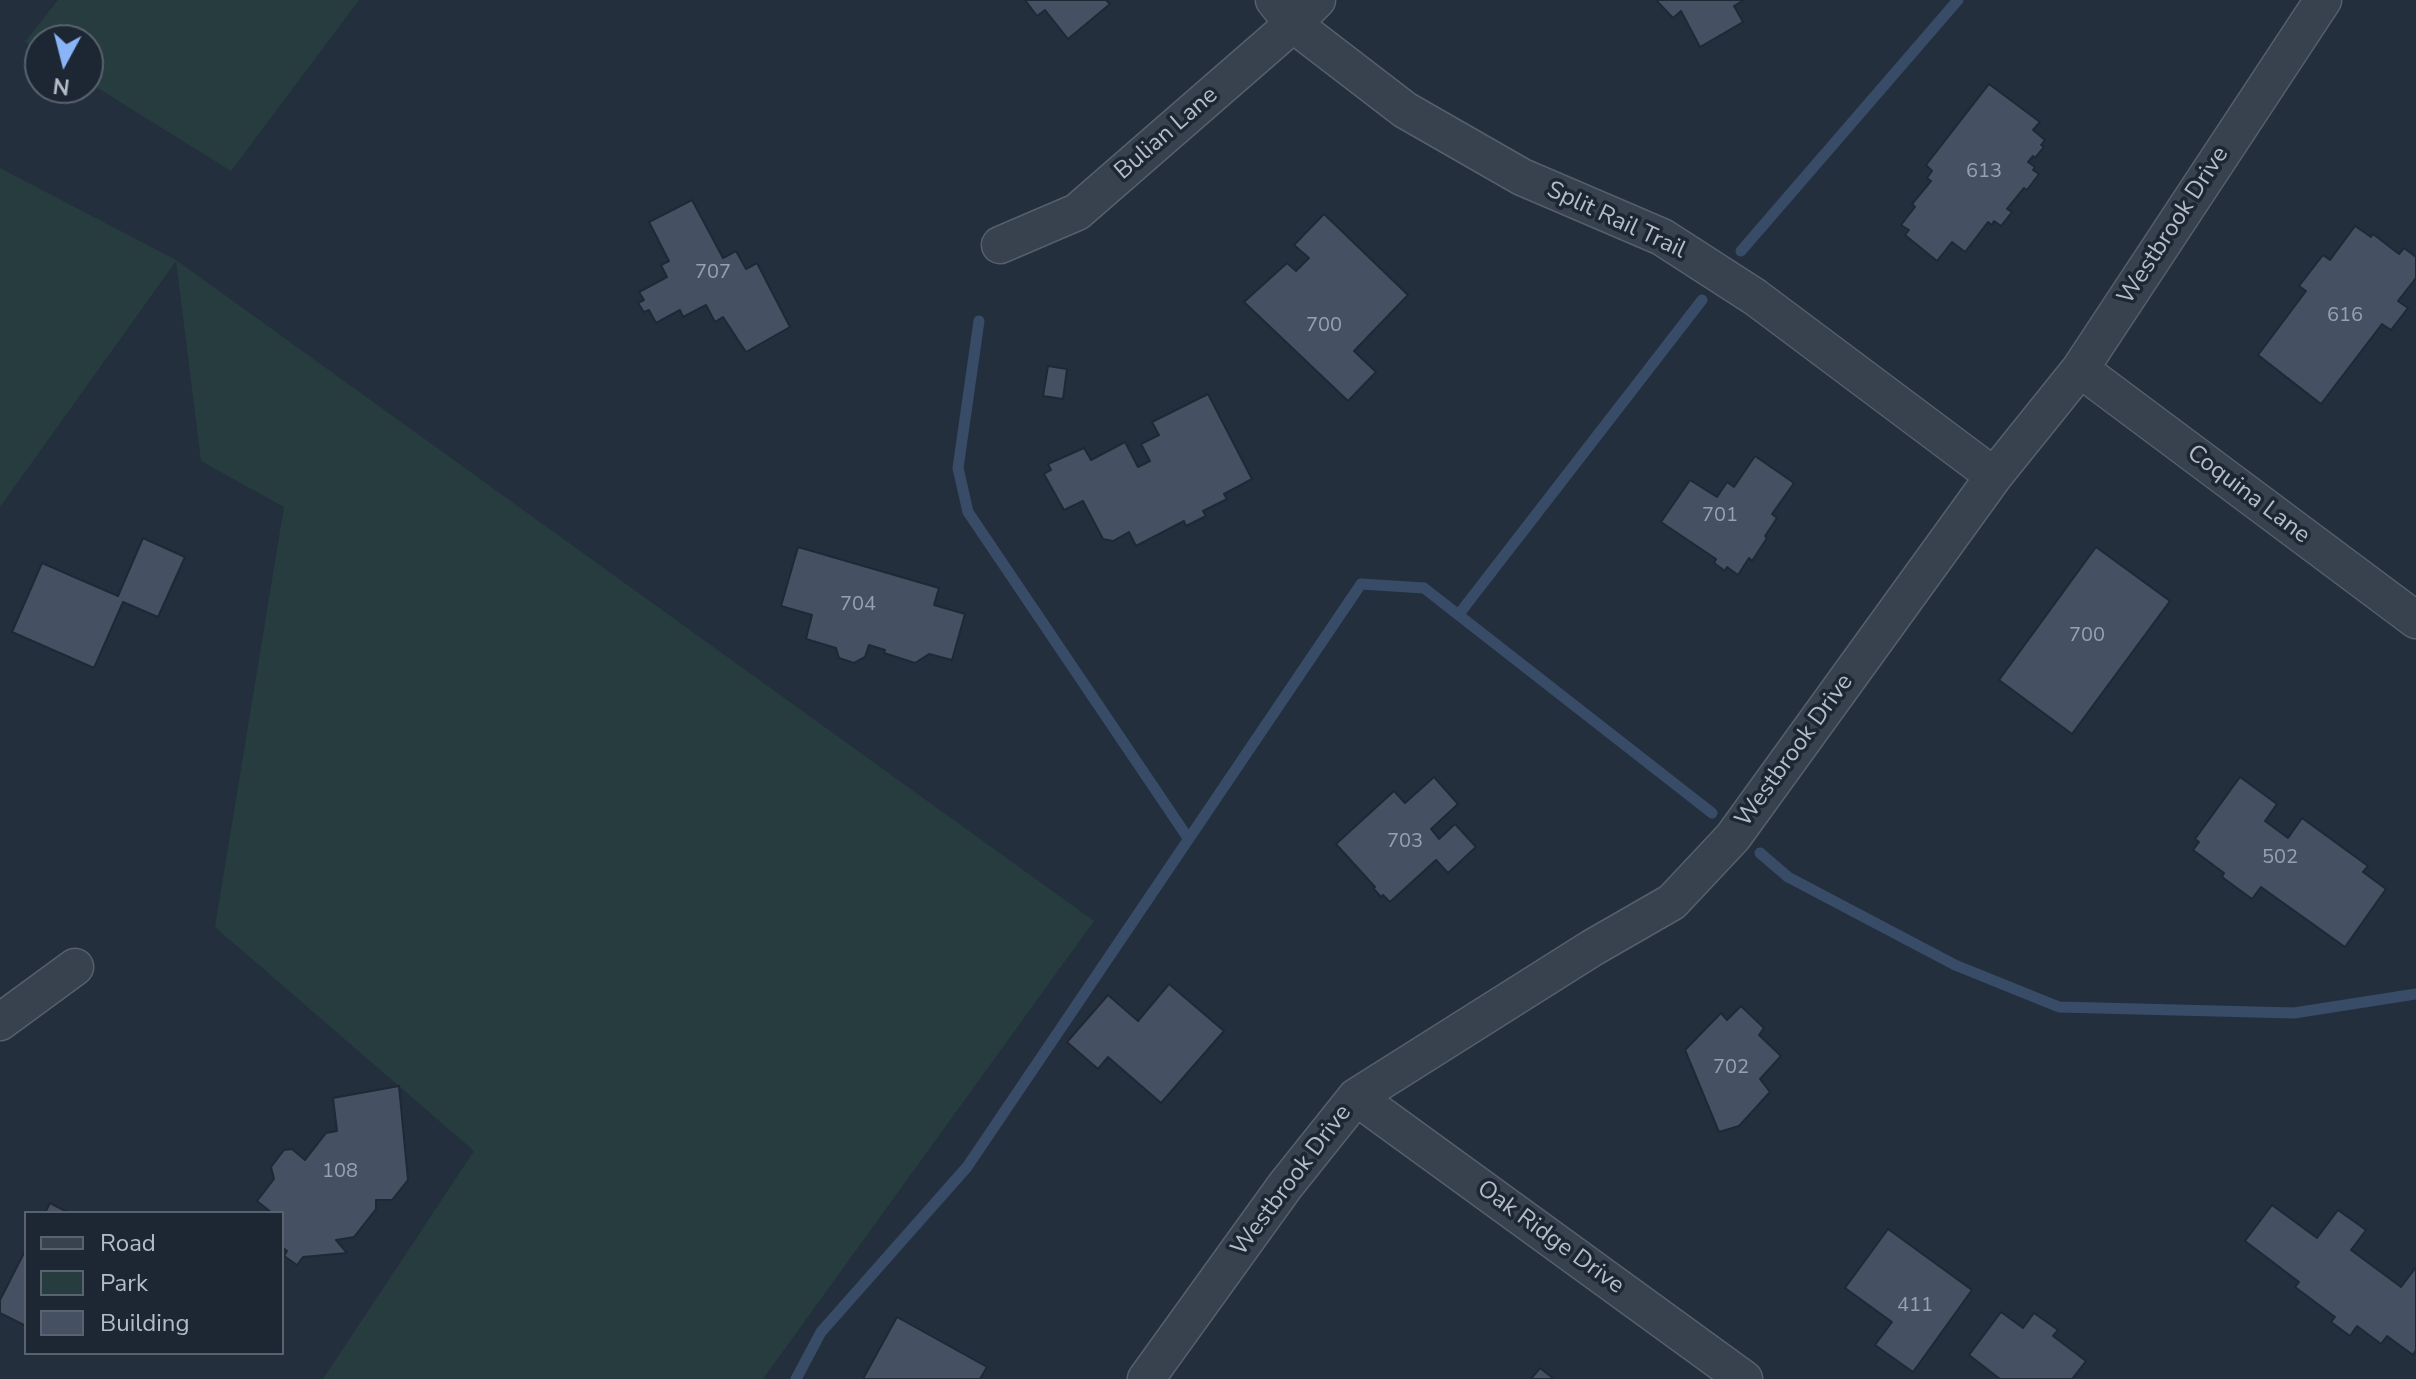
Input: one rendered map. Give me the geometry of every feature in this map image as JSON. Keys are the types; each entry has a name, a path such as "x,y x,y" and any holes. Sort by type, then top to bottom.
{"street":[{"name":"Westbrook Drive","path":"1146,1379 1285,1186 1356,1097 1592,948 1672,902 1733,837 1994,476 2080,369 2323,0"},
{"name":"Bulian Lane","path":"1000,245 1077,212 1295,8"},
{"name":"Split Rail Trail","path":"1295,8 1405,110 1522,177 1662,237 1741,288 1994,476"},
{"name":"Coquina Lane","path":"2080,369 2416,620"},
{"path":"0,1022 75,967"},
{"name":"Oak Ridge Drive","path":"1356,1097 1744,1379"}],"green space":[{"path":"58,0 359,0 231,171 104,92 104,24 39,24"},
{"path":"0,168 176,260 1094,921 763,1379 323,1379 474,1151 215,927 284,507 201,461 176,261 0,507"}],"building":[{"path":"1025,0 1106,0 1110,4 1068,39 1045,10 1037,16"},
{"path":"1656,0 1744,0 1734,6 1743,22 1700,47 1681,11 1673,18"},
{"path":"1989,84 2040,122 2033,130 2045,140 2041,145 2044,147 2028,162 2039,174 2007,209 2012,212 2001,226 1994,221 1992,225 1988,222 1965,252 1952,242 1937,261 1905,235 1909,230 1901,225 1915,207 1912,204 1931,181 1927,178 1932,171 1926,165"},
{"path":"692,200 723,258 736,251 746,269 757,263 790,327 746,352 723,317 715,322 706,305 683,317 680,310 656,323 649,310 644,312 638,303 644,300 639,292 667,277 661,265 669,261 649,222"},
{"path":"1324,214 1408,295 1354,351 1376,372 1348,401 1244,302 1287,263 1296,271 1309,258 1294,245"},
{"path":"2355,226 2371,237 2373,234 2399,254 2404,248 2416,257 2416,278 2398,301 2408,308 2391,330 2382,324 2321,404 2258,355 2306,291 2299,286 2323,255 2330,260"},
{"path":"1048,366 1067,369 1063,399 1043,396"},
{"path":"1208,394 1252,479 1224,494 1227,499 1203,511 1206,516 1186,526 1184,521 1136,546 1129,532 1113,541 1103,539 1083,501 1064,510 1044,474 1051,470 1048,464 1084,448 1091,460 1125,442 1138,467 1150,461 1141,444 1159,435 1152,422"},
{"path":"1755,456 1794,483 1772,514 1777,518 1765,536 1767,538 1738,575 1727,567 1725,571 1714,563 1716,559 1661,522 1690,480 1717,497 1727,482 1734,487"},
{"path":"143,538 185,557 158,617 123,602 94,668 12,632 42,563 118,596"},
{"path":"798,547 939,588 934,605 965,614 952,660 929,654 915,663 869,645 865,657 854,663 839,658 836,648 806,639 812,615 781,606"},
{"path":"2096,547 2170,601 2072,734 1999,680"},
{"path":"1434,777 1458,804 1431,829 1439,839 1455,824 1476,847 1448,873 1436,860 1390,902 1383,895 1381,897 1336,844 1394,791 1405,803"},
{"path":"2240,777 2277,804 2265,821 2288,838 2302,818 2368,866 2363,872 2386,889 2345,947 2261,887 2252,899 2193,850 2199,842 2195,839"},
{"path":"1169,984 1224,1031 1161,1103 1108,1057 1098,1069 1067,1042 1108,995 1138,1021"},
{"path":"1741,1006 1764,1028 1759,1035 1781,1056 1760,1079 1770,1092 1739,1126 1719,1132 1685,1050 1721,1013 1727,1020"},
{"path":"399,1086 408,1180 392,1200 376,1200 376,1209 354,1237 336,1240 347,1253 303,1257 297,1265 284,1256 287,1251 284,1249 284,1211 270,1211 257,1201 274,1179 271,1167 284,1150 292,1149 305,1160 326,1133 337,1131 333,1098"},
{"path":"50,1203 65,1211 46,1211"},
{"path":"2272,1205 2317,1238 2338,1210 2366,1230 2351,1250 2401,1287 2416,1267 2416,1350 2413,1355 2387,1336 2381,1344 2357,1326 2350,1336 2331,1322 2335,1317 2295,1287 2299,1282 2245,1241"},
{"path":"1888,1229 1972,1290 1913,1372 1875,1345 1892,1322 1845,1288"},
{"path":"24,1253 24,1325 0,1313 0,1300"},
{"path":"2001,1312 2023,1328 2034,1313 2058,1330 2053,1336 2086,1361 2072,1379 2000,1379 1969,1355"},
{"path":"897,1317 987,1367 980,1379 863,1379"},
{"path":"1540,1368 1554,1379 1531,1379"}],"waterway":[{"path":"1741,251 1958,0"},
{"path":"1459,614 1702,300"},
{"path":"979,321 958,468 968,512 1188,838"},
{"path":"796,1379 821,1332 967,1167 1361,584 1424,588 1712,813"},
{"path":"1760,853 1788,877 1955,965 2059,1007 2294,1013 2416,994"}]}
